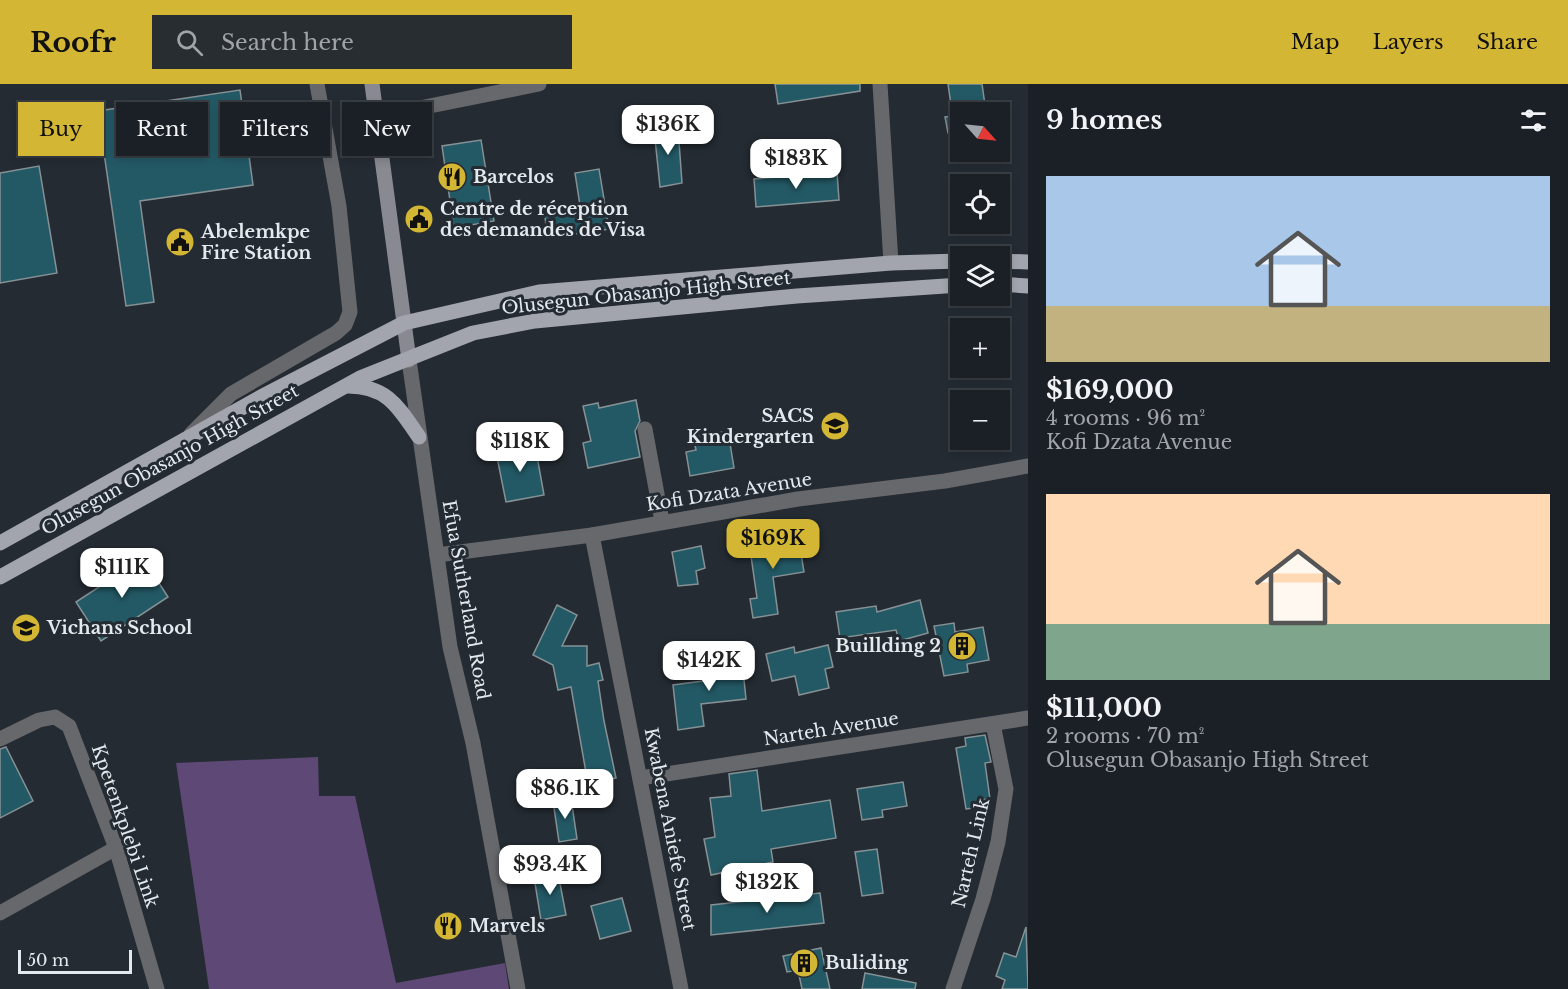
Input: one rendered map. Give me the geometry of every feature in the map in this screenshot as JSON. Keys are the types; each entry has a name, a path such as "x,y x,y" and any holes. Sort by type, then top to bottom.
{"main road":[{"name":"Olusegun Obasanjo High Street","path":"0,543 357,345 404,322 539,292 891,263 950,261"},
{"path":"1010,261 1028,262"},
{"path":"1010,285 1028,286"},
{"name":"Olusegun Obasanjo High Street","path":"0,577 150,492 376,371 473,333 535,321 797,296 950,286"},
{"path":"345,387 364,386 396,403 419,437"}],"street":[{"path":"188,438 220,402 336,333 345,325 350,312 339,206 317,84"},
{"name":"Efua Sutherland Road","path":"372,84 374,102"},
{"path":"432,106 539,84"},
{"path":"880,84 891,263"},
{"name":"Efua Sutherland Road","path":"381,156 450,646 473,743 518,989"},
{"path":"645,429 662,521"},
{"name":"Kofi Dzata Avenue","path":"436,555 592,535 662,521 1028,466"},
{"name":"Kwabena Aniefe Street","path":"592,535 681,989"},
{"name":"Kpetenkplebi Link","path":"0,739 39,720 55,717 69,726 116,848 156,989"},
{"name":"Narteh Avenue","path":"640,778 1028,718"},
{"name":"Narteh Link","path":"953,989 983,899 1000,831 1006,789 993,724"},
{"path":"0,914 116,848"}],"shaded area":[{"path":"318,757 319,796 355,796 396,983 505,963 509,989 209,989 176,763"}],"building":[{"path":"775,84 860,84 860,91 778,104"},
{"path":"948,84 982,84 985,102 951,102"},
{"path":"240,90 242,102 220,102 220,156 249,156 253,185 140,201 154,302 126,306 104,153 104,110 116,108 116,156 208,156 208,102 159,102"},
{"path":"950,116 950,133 948,133 945,117"},
{"path":"678,128 682,183 660,187 654,129"},
{"path":"481,140 494,221 454,228 442,146"},
{"path":"39,166 57,273 0,283 0,173"},
{"path":"599,169 609,229 547,238 545,216 581,212 575,173"},
{"path":"837,172 839,200 756,207 754,179"},
{"path":"636,400 640,421 635,431 640,457 588,468 583,443 591,441 583,406 598,403 599,408"},
{"path":"728,431 734,468 690,476 686,452 696,450 693,437"},
{"path":"535,445 544,495 506,502 496,452"},
{"path":"798,535 804,572 773,577 778,614 753,618 750,599 757,598 749,542"},
{"path":"701,546 705,568 696,571 698,584 678,586 672,552"},
{"path":"143,558 168,597 101,641 76,602"},
{"path":"920,600 928,633 899,641 896,630 840,638 836,612 876,606 877,612"},
{"path":"557,605 577,615 562,646 587,646 587,666 599,663 603,680 598,681 616,778 588,784 571,687 558,690 553,665 533,655"},
{"name":"Buillding 2","path":"954,623 955,632 983,627 989,660 967,664 968,672 944,676 934,626"},
{"path":"828,645 833,667 825,669 829,688 799,695 795,676 772,681 766,654 794,647 795,653"},
{"path":"742,660 746,699 701,704 704,726 678,730 673,685 703,681 701,664"},
{"path":"985,735 991,762 985,763 990,799 981,800 982,807 966,809 956,748 966,746 965,738"},
{"path":"6,747 33,801 0,818 0,749"},
{"path":"757,770 762,811 830,800 836,838 771,849 773,862 711,875 704,839 715,837 710,798 731,796 729,774"},
{"path":"903,782 907,806 882,810 883,817 862,820 857,789"},
{"path":"571,798 577,839 559,842 553,801"},
{"path":"877,849 883,893 862,896 855,852"},
{"path":"558,873 566,915 541,920 534,877"},
{"path":"820,893 824,923 711,935 711,905"},
{"path":"622,898 631,931 600,939 591,906"},
{"path":"1026,927 1028,989 1002,989 1005,980 996,976 1004,953 1016,957"},
{"name":"Buliding","path":"821,948 830,989 802,989 798,970 787,972 783,956"},
{"path":"865,973 916,983 915,989 862,989"}],"place":[{"name":"Barcelos","path":"452,177"},
{"name":"Centre de réception des demandes de Visa","path":"419,219"},
{"name":"Abelemkpe Fire Station","path":"180,242"},
{"name":"SACS Kindergarten","path":"835,426"},
{"name":"Vichans School","path":"26,628"},
{"name":"Buillding 2","path":"962,646"},
{"name":"Marvels","path":"448,926"},
{"name":"Buliding","path":"804,963"}]}
